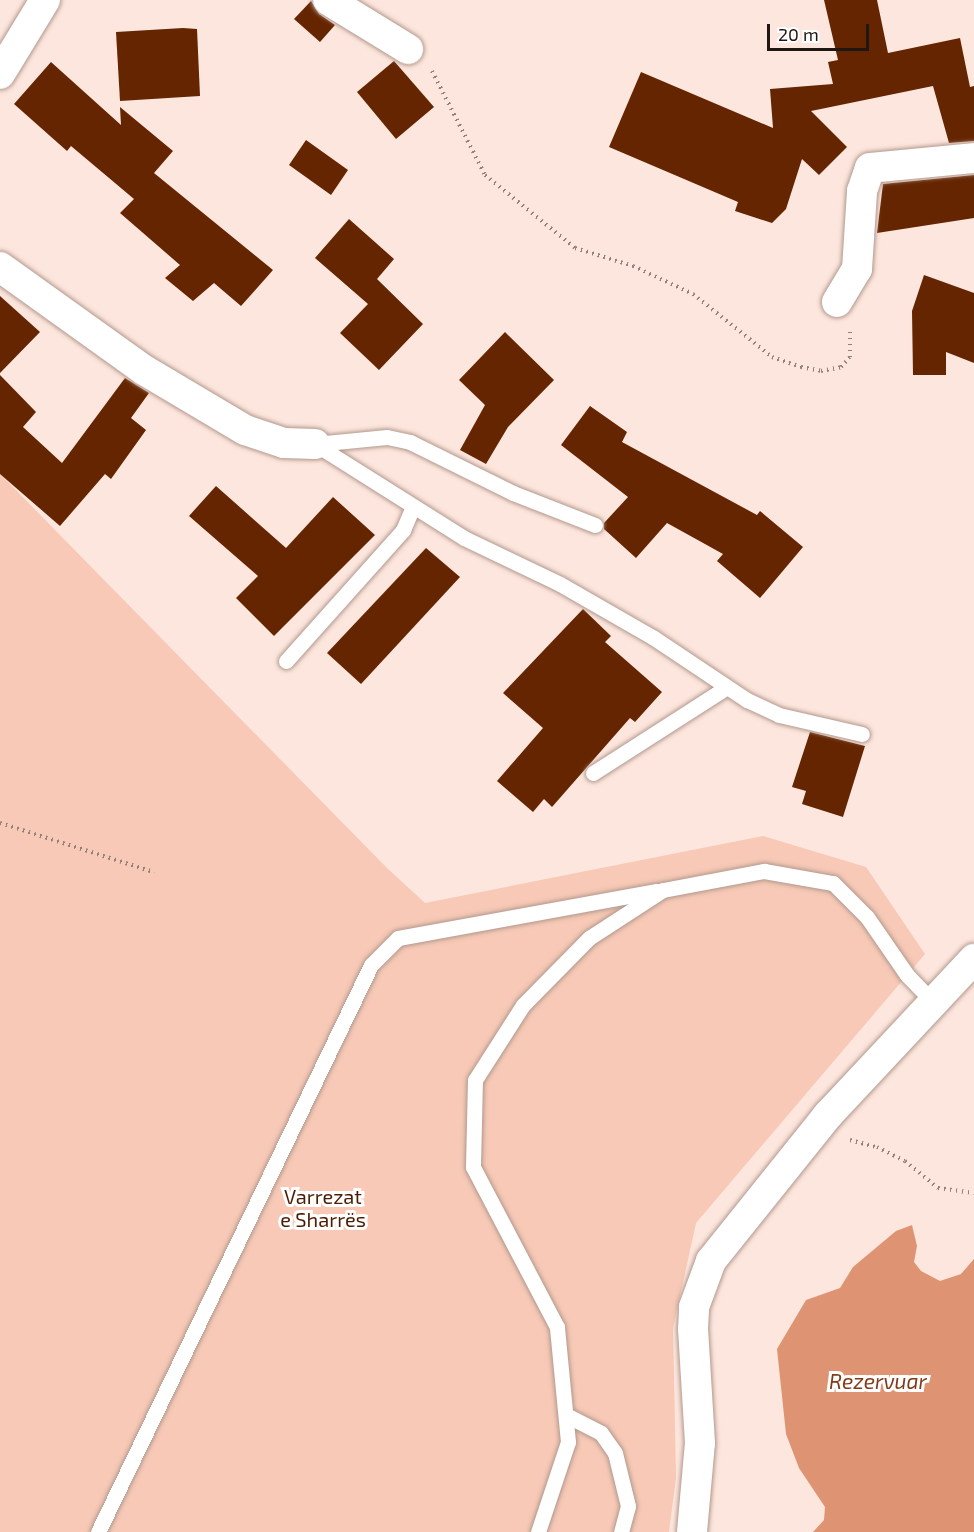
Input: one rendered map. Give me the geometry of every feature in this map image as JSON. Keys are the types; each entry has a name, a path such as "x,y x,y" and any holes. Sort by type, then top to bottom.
{"street":[{"path":"0,74 45,0"},
{"path":"328,0 408,49"},
{"path":"837,302 841,290 857,269 862,191 870,168 974,158"},
{"path":"0,267 144,370 245,430 284,443 315,444"},
{"path":"692,1532 700,1443 693,1329 700,1287 720,1249 828,1116 932,1001 974,959"}],"lane":[{"path":"315,444 387,437 410,442 513,492 596,525"},
{"path":"315,444 464,538 600,605 727,687 779,715 862,734"},
{"path":"286,661 403,530 412,507"},
{"path":"593,773 727,687"},
{"path":"98,1532 371,965 398,939 764,871 833,883 867,917 907,975 932,1001"},
{"path":"538,1532 568,1442 557,1327 473,1167 476,1080 523,1005 590,938 663,890"},
{"path":"566,1414 601,1433 615,1452 628,1506 621,1532"}],"path":[{"path":"408,49 432,71 446,90 485,175 575,248 633,266 693,294 772,357 821,371 842,367 850,357 848,324 837,302"},
{"path":"0,823 154,872"},
{"path":"828,1116 852,1142 877,1147 905,1161 929,1184 974,1193"}],"green space":[{"name":"Varrezat e Sharrës","path":"0,474 387,868 425,903 763,836 866,867 925,954 696,1223 673,1328 676,1478 669,1532 0,1532"}],"water":[{"name":"Rezervuar","path":"912,1225 917,1246 914,1262 921,1271 940,1281 961,1274 974,1259 974,1532 813,1532 824,1520 825,1507 799,1468 786,1434 777,1349 806,1300 840,1288 853,1267 896,1231"}],"building":[{"path":"824,0 877,0 888,53 960,38 970,87 974,86 974,141 949,143 933,86 811,111 847,147 819,175 802,159 786,209 772,223 735,211 738,202 609,147 641,72 773,128 770,89 833,84 828,62 838,60"},
{"path":"311,1 319,14 335,25 320,42 294,19"},
{"path":"197,29 200,96 120,101 116,32"},
{"path":"394,61 434,107 396,139 357,92"},
{"path":"51,62 121,125 120,107 173,151 154,173 273,270 241,306 214,283 193,301 165,278 180,265 120,213 134,199 71,146 67,151 14,104"},
{"path":"306,140 348,170 331,195 289,165"},
{"path":"974,175 974,218 877,233 883,184"},
{"path":"349,219 394,259 377,279 423,324 379,370 340,333 368,304 315,258"},
{"path":"924,275 974,293 974,363 946,352 946,375 913,375 912,311"},
{"path":"0,296 40,332 0,373"},
{"path":"505,332 554,380 508,427 486,464 460,450 485,405 459,380"},
{"path":"0,375 36,412 23,427 62,463 125,378 149,393 131,418 146,430 111,479 105,474 60,526 0,474"},
{"path":"590,406 627,432 622,442 757,515 760,511 803,547 760,598 717,561 723,554 667,523 636,558 604,529 604,523 628,497 561,445"},
{"path":"216,486 286,548 333,497 375,535 274,636 236,598 258,576 189,516"},
{"path":"426,548 460,577 361,684 327,653"},
{"path":"583,609 611,636 605,642 662,692 635,722 630,718 552,807 544,799 533,812 497,781 543,728 503,693"},
{"path":"810,732 865,746 843,817 802,804 806,791 792,787"}]}
